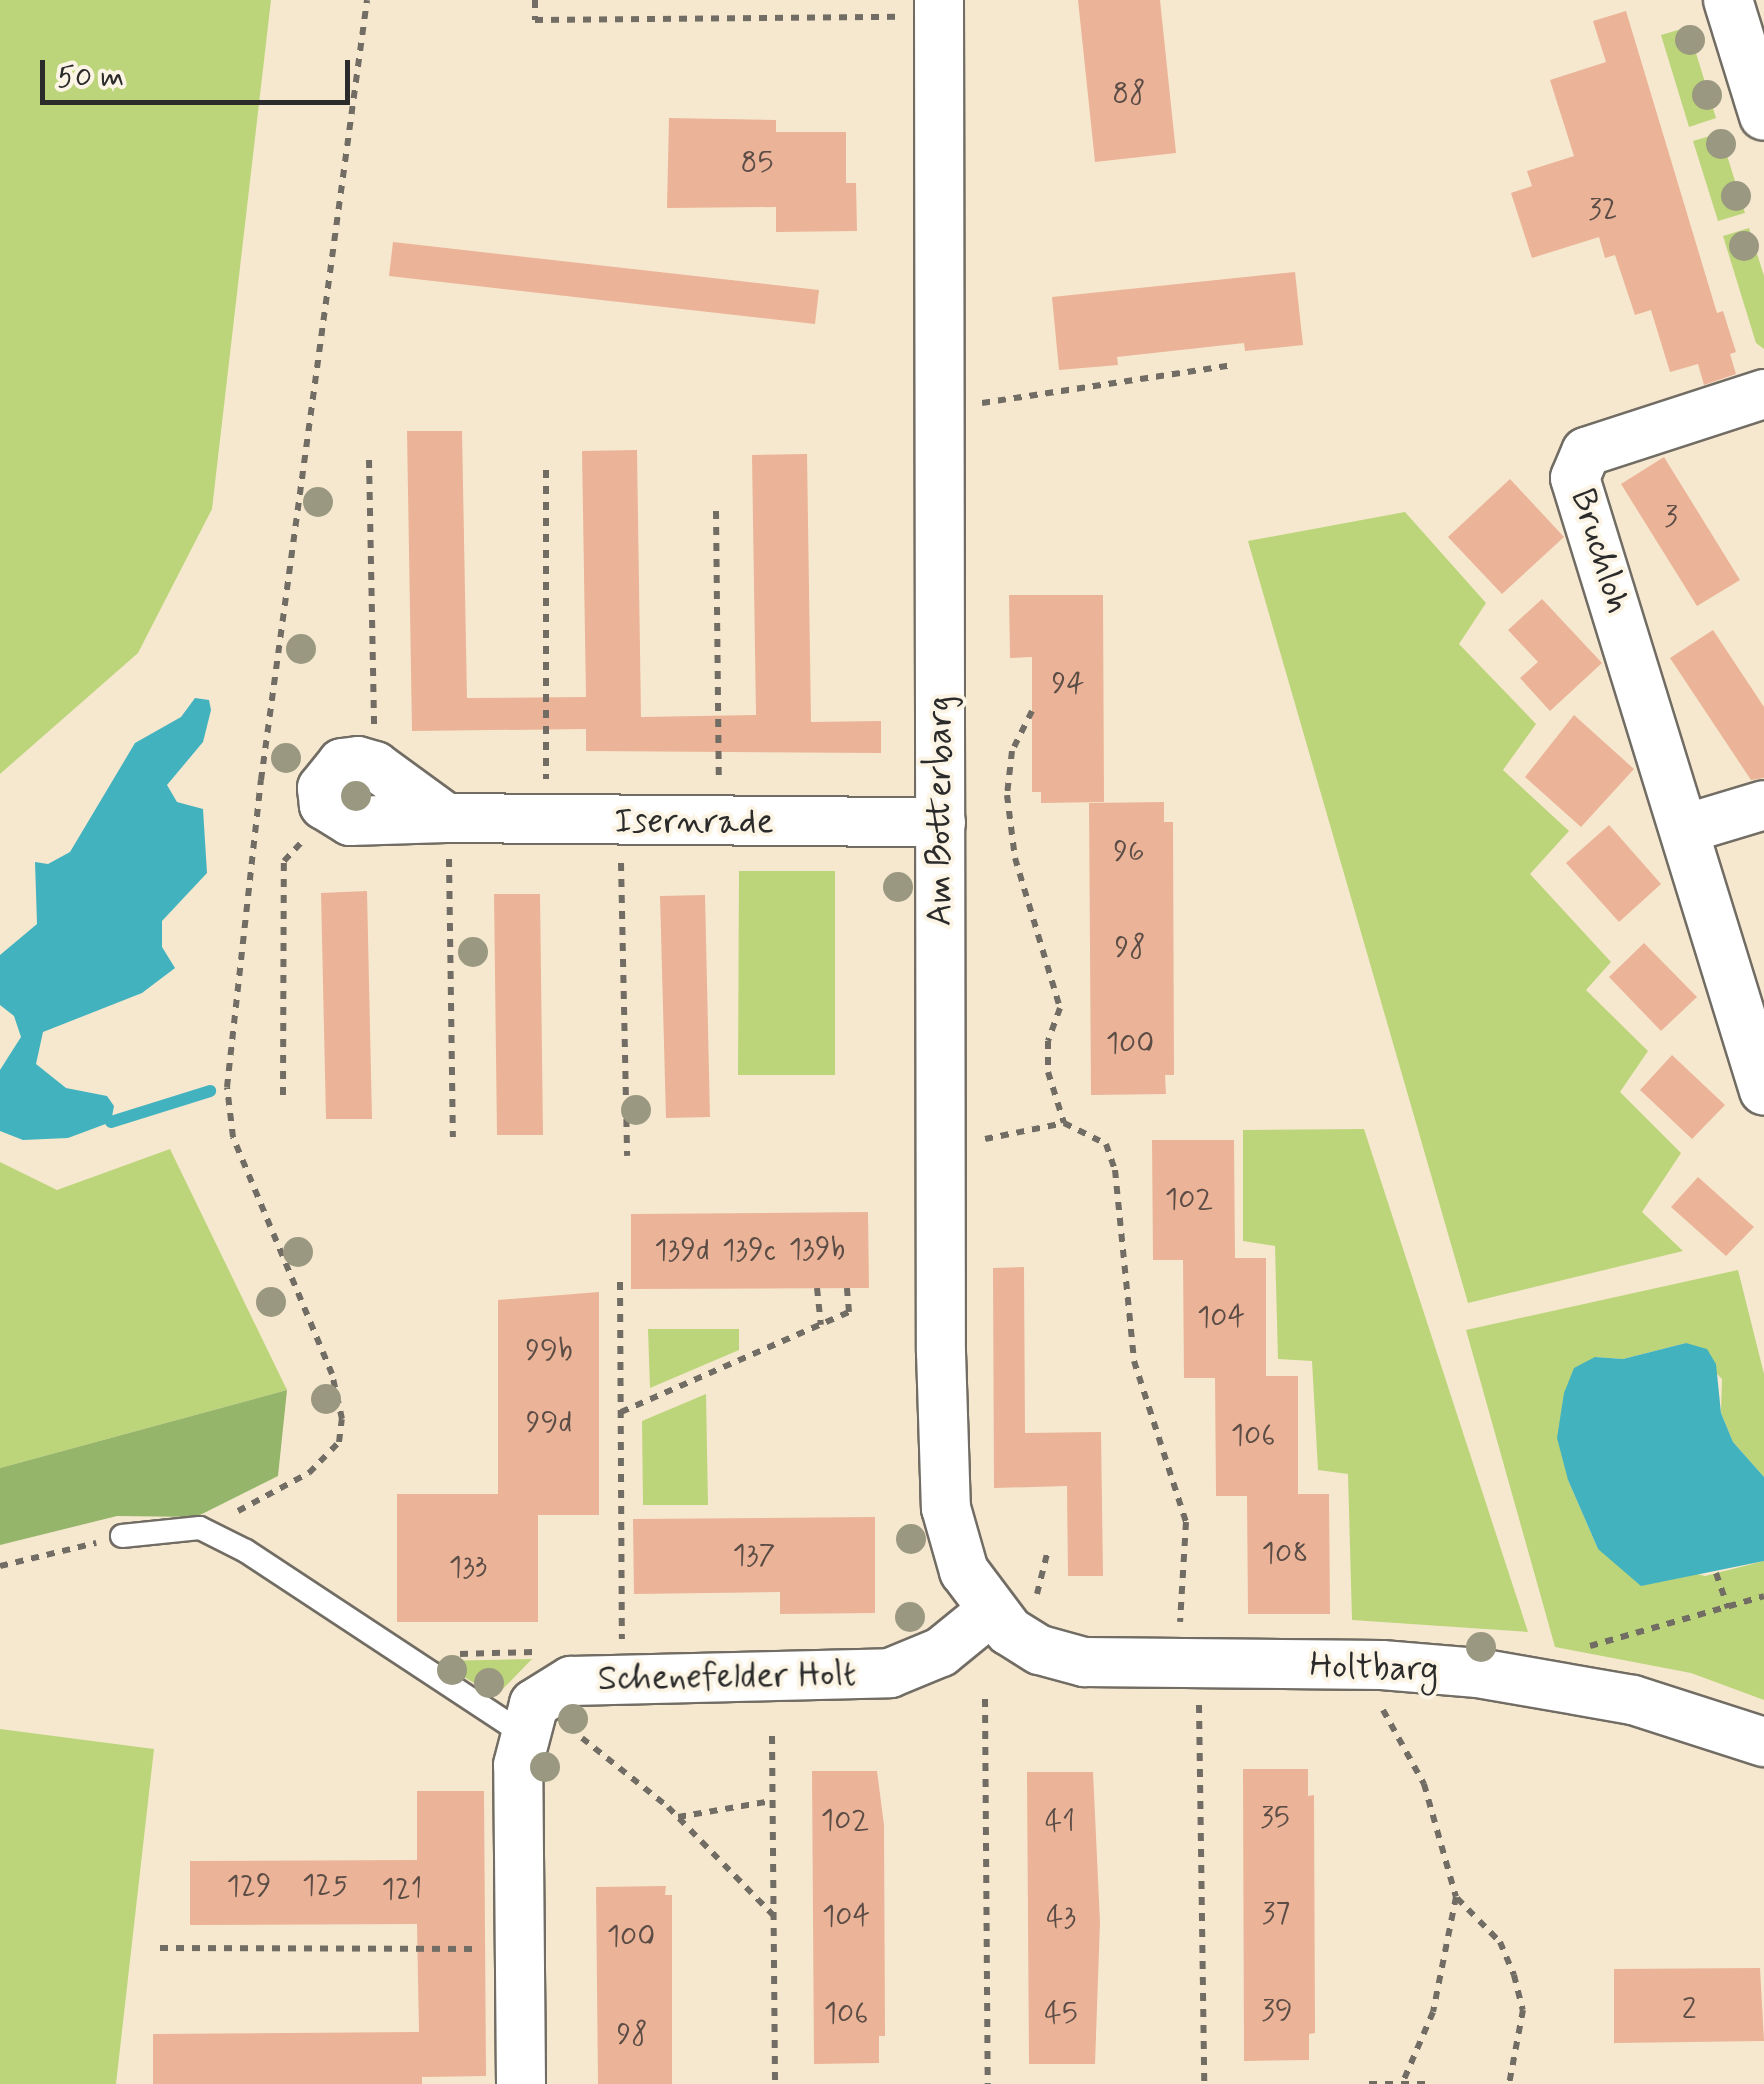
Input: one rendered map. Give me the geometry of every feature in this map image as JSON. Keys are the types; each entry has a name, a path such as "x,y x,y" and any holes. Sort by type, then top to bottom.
{"street":[{"path":"1728,0 1764,116"},
{"name":"Am Botterbarg","path":"940,8 946,1508 957,1556 990,1612"},
{"name":"Bruchloh","path":"1764,394 1586,452 1575,478 1688,828 1764,1091"},
{"path":"1688,828 1764,804"},
{"name":"Isernrade","path":"448,835 941,822"},
{"name":"Holtbarg","path":"990,1612 1025,1642 1055,1655 1188,1680 1478,1673 1633,1700 1764,1742"},
{"name":"Schenefelder Holt","path":"522,1733 534,1704 571,1681 890,1674 941,1652 990,1612"},
{"path":"521,2084 522,1733"}],"lane":[{"path":"122,1536 200,1528 522,1733"}],"path":[{"path":"535,0 535,20 940,8"},
{"path":"970,405 1233,365"},
{"path":"370,460 375,734"},
{"path":"546,470 546,783"},
{"path":"716,511 720,782"},
{"path":"1032,711 1012,751 1007,795 1014,858 1060,1008 1048,1041 1048,1072 1064,1123"},
{"path":"448,835 452,1137"},
{"path":"283,1094 284,861 301,843"},
{"path":"620,852 628,1156"},
{"path":"974,1142 1064,1123 1106,1144 1115,1170 1134,1360 1186,1522 1188,1680 1204,2084"},
{"path":"620,1282 622,1650"},
{"path":"818,1288 820,1324"},
{"path":"621,1412 849,1312 847,1288"},
{"path":"0,1566 122,1536"},
{"path":"1716,1573 1728,1608"},
{"path":"1580,1659 1607,1637 1764,1596"},
{"path":"404,1656 546,1652"},
{"path":"1374,1697 1424,1784 1456,1897 1433,2012 1403,2082"},
{"path":"985,1699 988,2084"},
{"path":"772,1736 775,2083"},
{"path":"582,1738 678,1817 774,1916"},
{"path":"678,1817 772,1801"},
{"path":"1456,1897 1500,1942 1514,1974 1522,2010 1509,2084"},
{"path":"160,1948 495,1950"},
{"path":"1369,2084 1428,2084"}],"green space":[{"path":"0,0 271,0 212,509 138,653 0,774"},
{"path":"1688,27 1716,118 1689,127 1661,35"},
{"path":"1720,133 1745,213 1718,221 1693,141"},
{"path":"1749,228 1764,276 1764,349 1756,343 1723,236"},
{"path":"1405,512 1486,603 1459,644 1536,724 1503,770 1569,831 1530,874 1611,962 1586,990 1648,1051 1620,1092 1681,1153 1642,1212 1683,1251 1468,1303 1248,541"},
{"path":"739,871 835,871 835,1075 738,1075"},
{"path":"1364,1129 1528,1632 1352,1620 1348,1474 1318,1470 1312,1361 1278,1359 1275,1246 1243,1241 1243,1130"},
{"path":"170,1149 287,1390 0,1468 0,1162 57,1190"},
{"path":"1738,1270 1764,1374 1764,1477 1733,1442 1721,1413 1722,1379 1686,1343 1623,1359 1595,1357 1568,1480 1598,1549 1705,1576 1764,1561 1764,1700 1691,1673 1555,1647 1466,1330"},
{"path":"648,1329 739,1329 739,1350 650,1388"},
{"path":"287,1390 278,1476 196,1517 117,1516 0,1545 0,1468"},
{"path":"706,1394 708,1505 643,1505 642,1421"},
{"path":"532,1659 496,1696 437,1661"},
{"path":"0,1729 154,1749 116,2084 0,2084"}],"water":[{"path":"195,698 209,700 211,710 203,742 167,785 177,802 203,809 207,873 162,921 162,947 175,968 142,993 43,1032 36,1064 66,1088 107,1096 114,1106 111,1122 68,1138 23,1140 0,1131 0,1070 21,1037 14,1016 0,1005 0,955 37,924 35,862 48,864 70,852 135,743 181,717"},
{"path":"1686,1343 1707,1349 1716,1364 1721,1413 1733,1442 1764,1477 1764,1561 1641,1586 1598,1549 1568,1480 1557,1438 1564,1393 1574,1368 1595,1357 1623,1359"}],"building":[{"path":"1078,0 1160,0 1176,153 1095,162"},
{"path":"1626,11 1717,313 1723,311 1736,352 1730,354 1736,374 1704,385 1698,364 1670,372 1651,310 1635,315 1615,255 1605,258 1599,237 1532,258 1511,193 1532,186 1527,171 1574,156 1550,80 1606,62 1593,21"},
{"path":"669,118 776,120 776,132 846,132 846,183 856,183 857,231 776,232 776,207 667,208"},
{"path":"393,242 819,290 815,324 389,276"},
{"path":"1295,272 1303,345 1245,351 1244,343 1117,357 1118,365 1059,370 1052,297"},
{"path":"407,431 462,431 467,698 586,697 582,451 637,450 641,717 756,715 752,455 807,454 811,722 881,721 881,753 586,751 586,729 412,731"},
{"path":"1664,457 1740,580 1697,606 1621,484"},
{"path":"1510,479 1564,537 1502,594 1448,537"},
{"path":"1009,595 1103,595 1104,802 1041,803 1041,792 1032,792 1032,657 1010,658"},
{"path":"1542,599 1602,663 1550,711 1520,678 1538,662 1508,630"},
{"path":"1713,630 1764,707 1764,778 1751,780 1670,658"},
{"path":"1574,715 1634,769 1581,827 1525,777"},
{"path":"1164,802 1164,822 1173,822 1174,1075 1165,1075 1166,1094 1091,1095 1089,803"},
{"path":"1609,825 1661,884 1619,922 1566,863"},
{"path":"367,891 372,1119 326,1119 321,893"},
{"path":"494,894 540,894 543,1135 497,1135"},
{"path":"705,895 710,1117 666,1118 660,896"},
{"path":"1644,943 1697,997 1661,1031 1609,977"},
{"path":"1672,1055 1725,1105 1692,1139 1640,1090"},
{"path":"1152,1140 1234,1140 1235,1258 1266,1258 1266,1376 1298,1376 1298,1494 1329,1494 1330,1614 1248,1614 1247,1496 1216,1496 1215,1378 1184,1378 1183,1260 1153,1260"},
{"path":"1698,1177 1754,1227 1726,1256 1671,1207"},
{"path":"868,1212 869,1288 631,1289 631,1214"},
{"path":"1024,1267 1025,1433 1101,1432 1103,1576 1068,1576 1067,1486 994,1488 993,1268"},
{"path":"599,1292 599,1515 538,1515 538,1622 397,1622 397,1494 498,1494 498,1300"},
{"path":"875,1517 875,1613 780,1614 780,1592 634,1594 633,1519"},
{"path":"1243,1769 1308,1769 1308,1796 1314,1795 1315,2033 1309,2034 1309,2060 1244,2061"},
{"path":"812,1771 877,1771 884,1825 885,2036 879,2036 879,2063 814,2064"},
{"path":"1027,1772 1093,1772 1100,1922 1095,2064 1029,2064"},
{"path":"417,1791 484,1791 486,2076 422,2077 422,2084 153,2084 153,2034 419,2032 417,1924 190,1925 190,1861 417,1860"},
{"path":"666,1886 665,1895 672,1895 672,2084 598,2084 596,1887"},
{"path":"1760,1968 1764,2041 1614,2043 1614,1969"}],"waterway":[{"path":"111,1122 210,1091"}]}
